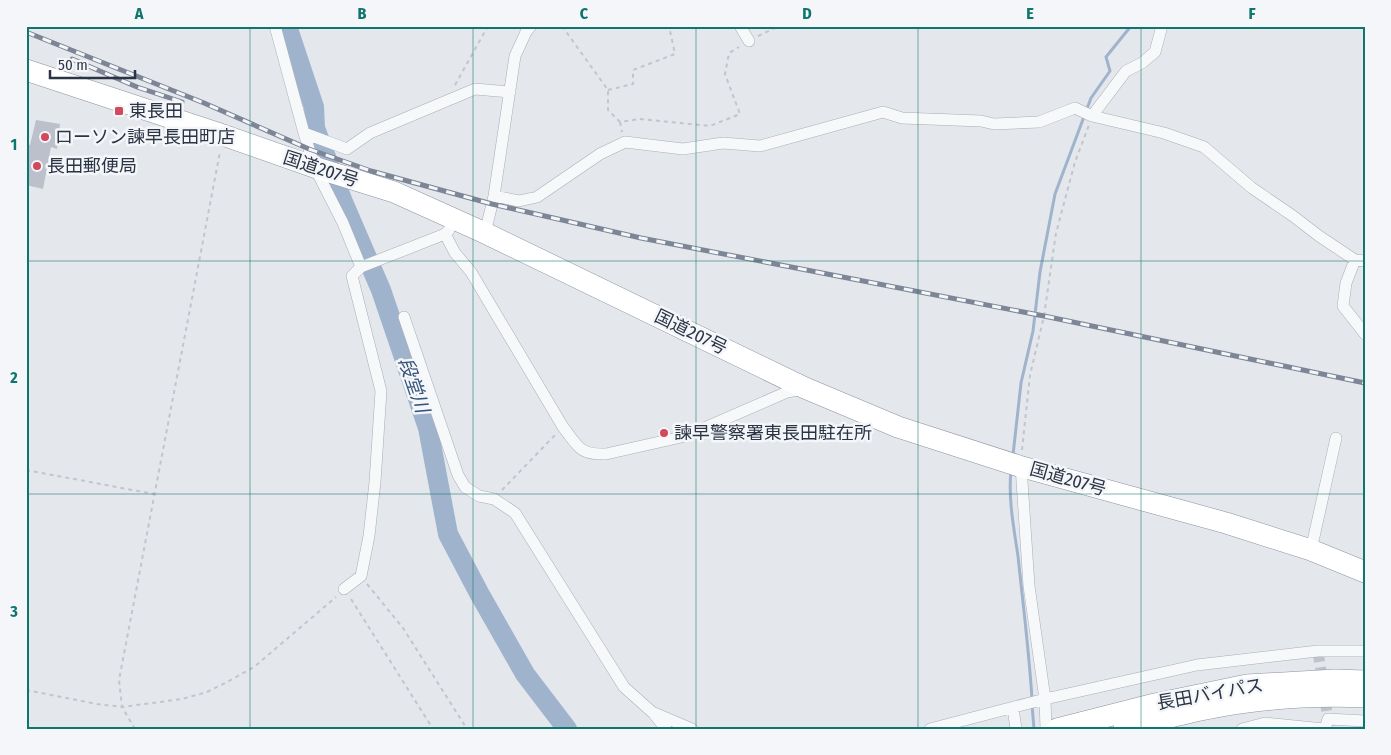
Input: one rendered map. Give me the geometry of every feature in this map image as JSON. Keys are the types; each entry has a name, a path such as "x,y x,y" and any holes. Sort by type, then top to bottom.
{"highway":[{"name":"国道207号","path":"26,70 394,192 453,228 485,233 805,388 898,427 1015,464 1226,523 1311,550 1365,572"},
{"name":"長田バイパス","path":"1057,729 1155,704 1247,684 1335,680 1365,681"},
{"name":"長田バイパス","path":"1124,729 1246,702 1326,695 1365,697"}],"street":[{"path":"275,26 304,134 360,267"},
{"path":"485,233 494,196 516,56 526,32 531,26"},
{"path":"740,26 748,41"},
{"path":"1092,116 1126,71 1142,63 1155,52 1162,26"},
{"path":"304,134 347,149 370,133 475,89 510,92"},
{"path":"494,196 520,202 536,197 600,154 625,142 683,149 723,143 760,146 883,112 902,118 982,121 994,124 1039,122 1075,108 1092,116 1164,133 1204,146 1252,188 1319,236 1360,260 1346,283 1343,306 1365,334"},
{"path":"344,590 361,576 369,536 381,391 352,276 360,267 453,228 455,253 471,272 563,427 581,450 594,454 606,454 686,436 787,392 805,388"},
{"path":"404,317 458,475 465,488 479,496 494,499 515,513 624,687 652,712 666,729"},
{"path":"1311,550 1336,438"},
{"path":"1015,464 1046,729"},
{"path":"930,729 1042,700 1197,665 1318,651 1365,651"},
{"path":"1013,708 1016,729"},
{"path":"652,712 692,729"},
{"path":"1242,729 1265,723 1325,729 1328,719 1365,722"}],"path":[{"path":"444,102 462,75 488,26"},
{"path":"562,26 608,90 608,110 620,122 640,119 710,126 740,114 725,74 729,53 748,41 779,26"},
{"path":"608,90 633,84 633,70 675,54 670,26"},
{"path":"1015,464 1022,448 1030,375 1044,316 1056,233 1075,162 1092,116"},
{"path":"136,729 122,707 119,680 223,135"},
{"path":"494,499 563,427"},
{"path":"26,470 154,494"},
{"path":"361,576 403,628 467,729"},
{"path":"26,690 122,707 182,699 207,692 229,682 254,667 344,590 433,729"}],"building":[{"path":"36,120 60,124 57,149 51,147 43,189 26,185 26,144 30,145"}],"waterway":[{"name":"段堂川","path":"287,26 314,107 315,128 343,202 381,290 428,428 448,534 525,674 567,729"},
{"path":"1013,455 1021,383 1033,331 1040,272 1055,194 1091,98 1110,71 1106,57 1131,26"},
{"path":"1011,471 1013,525 1024,610 1032,699"},
{"path":"1032,705 1034,729"}],"tunnel":[{"path":"1318,651 1328,719"}],"railway":[{"path":"26,32 204,103 309,149 371,171 492,204 641,238 1044,316 1365,383"},
{"path":"72,59 137,87 182,102"}],"place":[{"name":"東長田","path":"119,111"},
{"name":"ローソン諫早長田町店","path":"45,137"},
{"name":"長田郵便局","path":"37,166"},
{"name":"諫早警察署東長田駐在所","path":"664,433"}]}
